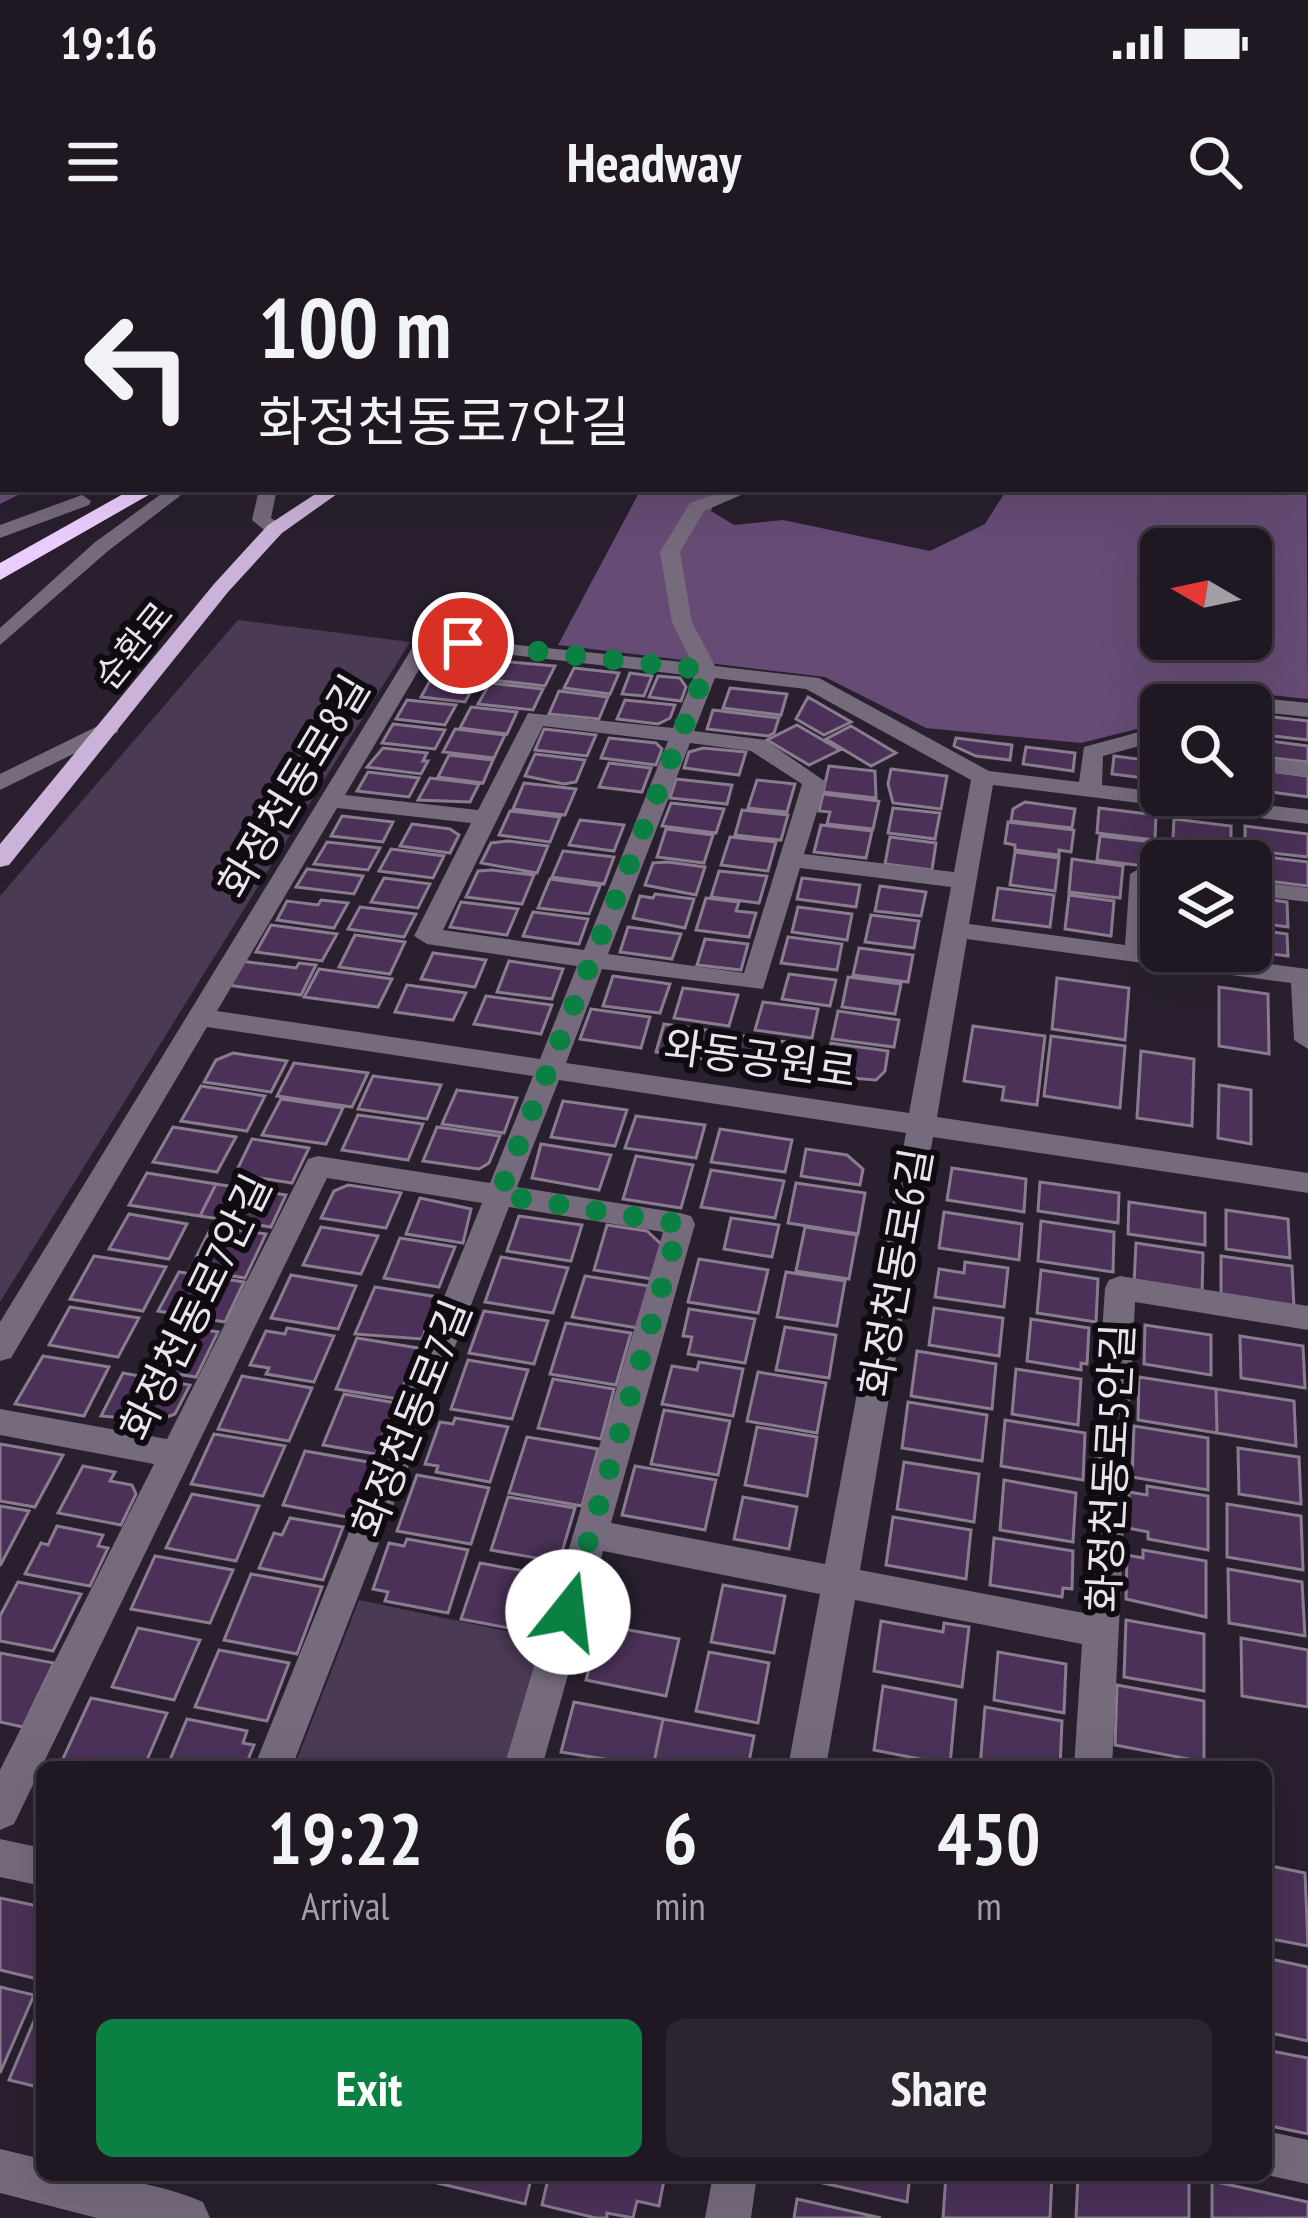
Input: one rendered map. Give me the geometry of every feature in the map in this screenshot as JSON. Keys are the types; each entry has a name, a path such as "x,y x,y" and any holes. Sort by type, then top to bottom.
{"highway":[{"path":"0,573 143,492"},
{"path":"0,547 93,495"}],"main road":[{"name":"순환로","path":"0,860 221,588 275,529 330,492"}],"street":[{"path":"0,639 101,548 176,492"},
{"path":"267,492 261,520 275,529"},
{"path":"706,670 682,622 670,553 697,507 738,492"},
{"path":"0,532 93,495"},
{"name":"화정천동로8길","path":"0,1349 428,639 811,682 982,777"},
{"name":"화정천동로7길","path":"275,1761 706,670"},
{"path":"1272,706 1308,710"},
{"path":"536,718 680,736 757,746 814,782 754,983 427,936 536,718"},
{"path":"0,783 110,727"},
{"path":"1090,790 1092,752 1140,739"},
{"path":"1107,747 1140,751"},
{"path":"1272,766 1308,770"},
{"path":"982,777 1308,817"},
{"name":"화정천동로6길","path":"809,1761 982,777"},
{"path":"330,800 486,818"},
{"path":"791,860 964,881"},
{"path":"1272,891 1308,895"},
{"path":"1137,954 1140,906"},
{"path":"956,930 1306,976 1308,1040"},
{"name":"와동공원로","path":"200,1016 1308,1184"},
{"name":"화정천동로7안길","path":"0,1811 318,1166 680,1224 525,1761"},
{"name":"화정천동로5안길","path":"1093,1761 1120,1288 1308,1318"},
{"path":"0,1422 176,1454"},
{"path":"590,1534 1100,1632"},
{"path":"0,1858 36,1866"},
{"path":"1272,2153 1308,2162"},
{"path":"0,2171 36,2176"},
{"path":"71,2181 106,2186 187,2218"},
{"path":"728,2218 734,2181"}],"shaded area":[{"path":"0,492 24,492 0,504"},
{"path":"639,492 719,492 711,511 734,525 783,520 930,551 985,524 1005,492 1306,492 1308,699 1272,695 1272,684 1140,684 1140,728 1081,743 926,728 825,677 558,645"},
{"path":"238,620 410,642 0,1302 0,896"},
{"path":"359,1600 545,1639 508,1761 296,1761"}],"building":[{"path":"436,655 490,661 480,679 426,673"},
{"path":"501,661 555,666 545,686 492,680"},
{"path":"574,668 619,673 610,694 564,688"},
{"path":"630,673 652,676 644,696 622,694"},
{"path":"658,676 680,678 686,687 681,701 649,697"},
{"path":"432,677 476,682 465,702 421,697"},
{"path":"490,683 543,689 533,710 478,704"},
{"path":"730,688 787,694 781,715 723,708"},
{"path":"559,691 608,697 599,719 549,714"},
{"path":"808,697 851,722 824,735 796,719"},
{"path":"407,700 456,705 445,725 396,719"},
{"path":"625,700 675,705 670,718 658,724 617,719"},
{"path":"471,707 517,712 507,734 460,728"},
{"path":"713,710 779,718 768,736 707,729"},
{"path":"1272,717 1308,721 1308,740 1272,736"},
{"path":"393,724 445,730 435,749 382,743"},
{"path":"797,725 840,750 809,765 767,740"},
{"path":"851,726 896,753 871,766 826,739"},
{"path":"455,729 505,735 494,758 443,752"},
{"path":"544,729 596,735 587,756 535,750"},
{"path":"609,738 656,743 662,749 656,765 601,758"},
{"path":"956,738 1012,745 1010,760 976,756 954,746"},
{"path":"1272,741 1308,746 1308,762 1272,758"},
{"path":"1026,747 1075,753 1073,771 1023,764"},
{"path":"383,748 427,753 423,761 428,761 421,774 367,767"},
{"path":"703,748 746,752 739,775 684,768 689,752"},
{"path":"535,754 585,760 576,782 564,784 525,776"},
{"path":"449,755 493,760 483,783 438,777"},
{"path":"1114,756 1140,759 1140,777 1112,774"},
{"path":"609,763 651,768 642,792 599,787"},
{"path":"829,766 875,771 876,798 823,792"},
{"path":"891,769 947,776 941,809 893,803 888,784"},
{"path":"1272,771 1308,776 1308,797 1272,792"},
{"path":"368,772 419,778 409,797 357,791"},
{"path":"430,778 479,784 470,802 418,800"},
{"path":"676,779 732,785 727,804 670,798"},
{"path":"757,780 795,784 787,812 748,808"},
{"path":"524,783 576,789 565,815 513,809"},
{"path":"823,794 879,801 873,829 827,824 830,812 819,811"},
{"path":"1025,802 1075,809 1072,828 1011,821 1013,809"},
{"path":"671,803 724,809 716,833 662,826"},
{"path":"893,808 940,813 935,839 888,833"},
{"path":"1099,808 1156,816 1155,840 1097,833"},
{"path":"742,810 788,815 781,840 735,835"},
{"path":"510,811 560,817 550,842 499,835"},
{"path":"342,816 393,822 383,842 331,836"},
{"path":"1174,819 1231,826 1231,840 1173,839"},
{"path":"580,820 624,825 614,851 569,845"},
{"path":"1008,822 1074,830 1071,852 1015,850 1015,845 1005,843"},
{"path":"412,824 450,829 459,835 450,853 400,846"},
{"path":"821,825 872,831 866,858 814,852"},
{"path":"1245,826 1308,834 1308,857 1272,853 1272,840 1245,840"},
{"path":"666,829 713,835 704,863 657,857"},
{"path":"1100,836 1140,841 1140,865 1097,860"},
{"path":"730,837 776,842 768,871 721,865"},
{"path":"890,837 936,843 932,870 885,864"},
{"path":"327,842 380,848 368,870 314,864"},
{"path":"491,843 548,846 537,873 481,863"},
{"path":"391,849 444,856 433,878 379,871"},
{"path":"563,851 614,857 604,884 552,877"},
{"path":"1015,852 1059,858 1055,891 1010,885"},
{"path":"1272,857 1308,862 1308,886 1272,881"},
{"path":"1072,859 1123,866 1120,898 1069,892"},
{"path":"653,863 705,867 696,895 645,885"},
{"path":"307,869 363,876 354,894 296,887"},
{"path":"478,871 534,875 522,904 466,897"},
{"path":"719,871 767,876 759,903 711,897"},
{"path":"384,878 430,884 418,908 371,902"},
{"path":"802,878 860,885 856,907 797,899"},
{"path":"550,879 600,886 589,914 538,908"},
{"path":"880,886 926,892 921,916 875,911"},
{"path":"998,888 1054,895 1050,927 993,920"},
{"path":"655,894 694,899 685,928 633,918 640,896 653,898"},
{"path":"1069,895 1114,901 1111,936 1065,929"},
{"path":"706,898 739,902 736,911 756,913 749,937 696,930"},
{"path":"321,900 348,903 334,928 277,920 287,901 318,905"},
{"path":"1272,900 1287,902 1288,927 1272,925"},
{"path":"461,902 518,909 507,935 450,927"},
{"path":"360,907 416,914 404,937 348,929"},
{"path":"798,907 852,914 847,940 792,932"},
{"path":"533,912 588,919 579,944 523,936"},
{"path":"871,915 919,921 914,948 865,942"},
{"path":"271,925 337,934 322,961 256,952"},
{"path":"628,927 681,934 672,959 620,952"},
{"path":"1272,932 1287,934 1288,956 1272,954"},
{"path":"355,935 405,942 390,974 339,967"},
{"path":"788,937 842,944 837,970 781,963"},
{"path":"705,939 748,944 741,970 697,965"},
{"path":"859,948 913,955 908,982 853,975"},
{"path":"433,953 486,960 475,987 421,979"},
{"path":"241,961 296,968 299,963 316,965 301,995 227,985"},
{"path":"509,961 563,969 552,999 497,992"},
{"path":"319,969 392,979 378,1007 304,997"},
{"path":"789,974 836,980 830,1006 782,999"},
{"path":"613,976 670,984 660,1013 603,1006"},
{"path":"848,977 901,984 895,1014 842,1007"},
{"path":"1057,978 1129,988 1125,1040 1052,1029"},
{"path":"407,985 466,993 453,1020 395,1012"},
{"path":"1219,987 1268,994 1269,1054 1219,1046"},
{"path":"683,988 738,995 729,1026 674,1018"},
{"path":"486,996 552,1005 541,1034 474,1024"},
{"path":"763,1002 818,1009 812,1038 755,1030"},
{"path":"591,1009 650,1017 641,1048 580,1039"},
{"path":"838,1011 899,1020 894,1047 832,1039"},
{"path":"664,1024 720,1032 713,1060 656,1052"},
{"path":"973,1026 1045,1036 1037,1105 1002,1100 1004,1087 964,1081"},
{"path":"735,1035 809,1045 803,1069 728,1059"},
{"path":"1051,1036 1125,1046 1120,1108 1044,1096"},
{"path":"831,1043 888,1051 885,1071 876,1080 824,1076"},
{"path":"1141,1051 1194,1059 1192,1126 1137,1118"},
{"path":"233,1053 287,1061 271,1092 204,1082 216,1060"},
{"path":"294,1063 368,1073 352,1107 277,1096"},
{"path":"373,1076 441,1085 427,1119 358,1109"},
{"path":"1219,1085 1251,1090 1251,1144 1218,1138"},
{"path":"201,1086 265,1096 247,1131 181,1121"},
{"path":"457,1090 517,1098 504,1133 442,1124"},
{"path":"281,1099 343,1108 326,1144 262,1135"},
{"path":"563,1101 627,1110 615,1146 551,1137"},
{"path":"358,1115 423,1124 408,1160 342,1150"},
{"path":"636,1116 705,1125 696,1158 625,1148"},
{"path":"173,1127 236,1137 217,1172 153,1162"},
{"path":"437,1127 500,1136 489,1163 479,1169 423,1161"},
{"path":"720,1129 792,1140 785,1172 711,1162"},
{"path":"252,1139 309,1148 292,1183 235,1174"},
{"path":"541,1144 611,1155 599,1190 532,1178"},
{"path":"806,1149 847,1155 863,1169 860,1185 801,1176"},
{"path":"636,1156 693,1165 681,1208 623,1199"},
{"path":"952,1168 1026,1179 1024,1212 947,1200"},
{"path":"711,1170 784,1181 775,1218 701,1207"},
{"path":"147,1173 216,1184 200,1216 129,1205"},
{"path":"1040,1182 1119,1193 1118,1223 1038,1211"},
{"path":"796,1183 865,1193 858,1234 788,1223"},
{"path":"216,1184 286,1195 271,1227 200,1216"},
{"path":"348,1185 401,1193 386,1228 321,1218 334,1191"},
{"path":"420,1198 471,1209 463,1243 406,1234"},
{"path":"1129,1202 1205,1213 1205,1245 1128,1234"},
{"path":"1226,1210 1288,1219 1290,1258 1226,1249"},
{"path":"944,1212 1022,1224 1019,1260 939,1248"},
{"path":"129,1214 187,1224 169,1259 109,1249"},
{"path":"519,1216 582,1225 571,1261 507,1251"},
{"path":"731,1218 779,1225 772,1257 724,1249"},
{"path":"1041,1221 1114,1232 1113,1272 1038,1261"},
{"path":"607,1225 647,1231 663,1246 653,1279 594,1270"},
{"path":"212,1226 266,1234 245,1278 190,1269"},
{"path":"321,1227 378,1236 361,1274 303,1265"},
{"path":"805,1227 857,1235 849,1279 796,1271"},
{"path":"400,1238 455,1247 439,1287 384,1278"},
{"path":"1136,1243 1203,1253 1202,1295 1134,1284"},
{"path":"94,1256 166,1267 143,1311 70,1299"},
{"path":"1221,1256 1292,1266 1294,1308 1221,1297"},
{"path":"501,1257 568,1268 553,1313 485,1302"},
{"path":"699,1259 768,1270 758,1313 688,1302"},
{"path":"965,1262 1008,1268 1004,1307 935,1297 939,1269 964,1273"},
{"path":"1041,1270 1098,1279 1096,1322 1037,1313"},
{"path":"179,1272 244,1282 225,1322 158,1311"},
{"path":"786,1272 845,1281 837,1326 777,1317"},
{"path":"291,1275 356,1286 338,1329 271,1318"},
{"path":"585,1276 649,1286 638,1328 572,1317"},
{"path":"375,1287 438,1297 422,1339 355,1334"},
{"path":"70,1307 139,1318 118,1357 49,1345"},
{"path":"934,1308 1003,1318 999,1356 929,1345"},
{"path":"689,1309 755,1319 745,1363 688,1354 692,1337 683,1336"},
{"path":"484,1311 548,1321 534,1364 469,1353"},
{"path":"1031,1319 1089,1328 1087,1364 1081,1363 1081,1370 1027,1361"},
{"path":"566,1323 631,1333 616,1385 550,1374"},
{"path":"168,1324 218,1332 196,1377 145,1369"},
{"path":"1145,1325 1211,1335 1211,1375 1144,1364"},
{"path":"785,1327 836,1335 829,1378 776,1370"},
{"path":"287,1328 334,1336 314,1382 266,1374 269,1368 250,1365 266,1331 285,1334"},
{"path":"1240,1336 1303,1346 1305,1388 1241,1378"},
{"path":"357,1338 418,1348 398,1399 336,1389"},
{"path":"917,1351 996,1364 992,1409 911,1396"},
{"path":"43,1356 109,1367 84,1416 15,1404"},
{"path":"468,1360 528,1370 512,1419 451,1409"},
{"path":"699,1362 743,1369 733,1416 662,1404 672,1366 697,1370"},
{"path":"1016,1369 1081,1379 1078,1425 1012,1414"},
{"path":"758,1372 826,1383 817,1433 747,1421"},
{"path":"123,1373 190,1385 175,1414 157,1421 101,1416"},
{"path":"242,1376 312,1388 289,1441 218,1429"},
{"path":"1139,1377 1216,1389 1217,1433 1138,1420"},
{"path":"553,1379 614,1389 601,1439 538,1428"},
{"path":"1216,1389 1294,1401 1296,1446 1217,1433"},
{"path":"344,1394 396,1403 376,1454 323,1445"},
{"path":"908,1402 987,1415 982,1461 902,1448"},
{"path":"664,1410 730,1421 718,1475 651,1464"},
{"path":"455,1418 508,1427 490,1482 436,1472 438,1466 425,1464 440,1422 453,1424"},
{"path":"1005,1420 1085,1433 1083,1480 1001,1466"},
{"path":"1134,1426 1208,1438 1208,1490 1132,1477"},
{"path":"757,1427 817,1437 807,1496 745,1485"},
{"path":"214,1434 285,1446 263,1496 191,1484"},
{"path":"527,1437 598,1449 582,1506 509,1493"},
{"path":"0,1444 63,1455 35,1507 0,1501"},
{"path":"1238,1448 1299,1457 1301,1504 1239,1494"},
{"path":"305,1451 374,1463 353,1518 283,1505"},
{"path":"904,1462 979,1474 974,1522 897,1509"},
{"path":"83,1466 115,1472 110,1481 132,1485 136,1494 121,1525 58,1513"},
{"path":"635,1466 716,1480 705,1530 622,1515"},
{"path":"417,1475 489,1488 471,1544 397,1531"},
{"path":"1004,1480 1076,1493 1073,1542 1000,1530"},
{"path":"1147,1486 1208,1496 1208,1550 1148,1539 1148,1532 1128,1528 1129,1492 1147,1495"},
{"path":"192,1494 259,1506 236,1561 166,1548"},
{"path":"508,1497 575,1508 559,1562 491,1550"},
{"path":"743,1497 797,1507 789,1549 734,1539"},
{"path":"1227,1504 1301,1516 1303,1570 1227,1557"},
{"path":"0,1506 29,1511 0,1566"},
{"path":"893,1517 971,1530 966,1579 886,1565"},
{"path":"290,1518 343,1527 323,1580 259,1568 274,1533 282,1535"},
{"path":"57,1526 103,1535 98,1546 108,1548 90,1586 25,1574 41,1543 48,1545"},
{"path":"994,1538 1073,1551 1072,1589 1063,1588 1062,1597 990,1585"},
{"path":"407,1539 468,1550 448,1613 385,1601 388,1592 373,1589 389,1543 404,1546"},
{"path":"1143,1550 1206,1561 1206,1617 1126,1599 1127,1555 1143,1558"},
{"path":"155,1556 233,1570 210,1623 131,1609"},
{"path":"480,1563 546,1575 530,1632 461,1619"},
{"path":"1228,1569 1302,1582 1305,1636 1229,1623"},
{"path":"251,1574 322,1587 297,1654 224,1640"},
{"path":"18,1582 81,1594 53,1651 0,1641 0,1616"},
{"path":"723,1585 785,1596 774,1653 711,1642"},
{"path":"1126,1620 1204,1634 1204,1691 1124,1677"},
{"path":"881,1621 943,1632 944,1623 969,1627 962,1687 874,1671"},
{"path":"601,1625 679,1639 666,1696 586,1680"},
{"path":"138,1628 200,1640 174,1700 112,1687"},
{"path":"1241,1638 1308,1650 1308,1707 1242,1696"},
{"path":"219,1650 289,1663 267,1721 195,1707"},
{"path":"709,1652 769,1663 758,1723 696,1711"},
{"path":"998,1652 1066,1664 1064,1713 994,1700"},
{"path":"0,1653 54,1663 23,1727 0,1722"},
{"path":"1117,1685 1204,1701 1204,1761 1115,1745"},
{"path":"883,1686 956,1700 950,1761 874,1750"},
{"path":"91,1698 167,1713 147,1761 62,1761"},
{"path":"574,1702 663,1719 654,1761 616,1761 561,1752"},
{"path":"985,1707 1062,1721 1060,1761 980,1761"},
{"path":"187,1719 247,1731 243,1743 254,1745 247,1761 170,1761"},
{"path":"663,1719 754,1736 749,1761 654,1761"},
{"path":"1272,1866 1305,1873 1308,1946 1272,1939"},
{"path":"0,1898 36,1906 36,1979 0,1970"},
{"path":"1272,1959 1308,1967 1308,2041 1272,2033"},
{"path":"0,1987 34,1995 0,2073"},
{"path":"36,2016 36,2087 9,2080"},
{"path":"1272,2051 1308,2058 1308,2134 1272,2126"},
{"path":"429,2181 531,2181 525,2204"},
{"path":"548,2181 664,2181 659,2206 637,2201 633,2218 607,2213 607,2218 596,2218 542,2205"},
{"path":"814,2181 909,2181 907,2202"},
{"path":"946,2181 1052,2181 1050,2218 943,2218"},
{"path":"1078,2181 1189,2181 1189,2218 1076,2218"},
{"path":"1212,2181 1308,2202 1308,2218 1212,2218"},
{"path":"797,2199 881,2218 794,2218"}],"route":[{"path":"463,643 706,670 499,1195 680,1224 568,1612"}]}
